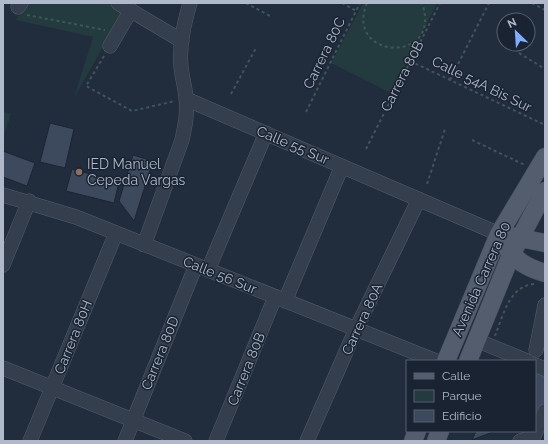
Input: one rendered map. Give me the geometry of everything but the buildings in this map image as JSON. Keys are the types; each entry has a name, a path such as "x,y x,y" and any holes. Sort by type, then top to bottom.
{"main road":[{"name":"Avenida Carrera 80","path":"446,360 499,234 545,157"},
{"name":"Avenida Carrera 80","path":"469,360 483,343 498,286 511,255 545,191"},
{"path":"499,234 545,242"},
{"path":"499,234 511,255 529,267 545,273"},
{"path":"498,286 517,277 545,273"}],"street":[{"path":"118,3 182,41"},
{"path":"144,245 182,140 186,124 186,99 181,67 182,41 190,3"},
{"path":"110,46 131,10"},
{"name":"Calle 55 Sur","path":"186,99 499,234"},
{"name":"Carrera 80D","path":"125,441 133,420 202,268 266,133"},
{"name":"Carrera 80B","path":"216,441 342,166"},
{"name":"Calle 56 Sur","path":"3,195 76,217 434,360"},
{"name":"Carrera 80A","path":"307,441 356,329 419,199"},
{"path":"3,265 29,202"},
{"name":"Carrera 80H","path":"30,441 116,233"},
{"path":"536,350 545,305"},
{"path":"483,343 525,360"},
{"path":"536,364 545,369"},
{"path":"3,368 185,441"},
{"path":"536,431 545,411"},
{"path":"520,441 534,436 536,432"}],"path":[{"path":"246,3 272,17"},
{"path":"342,3 356,11"},
{"name":"Carrera 80C","path":"306,112 360,3"},
{"path":"366,3 363,14 364,25 368,34 379,45 394,49 405,47 414,42 422,34 425,24 425,13 422,3"},
{"name":"Carrera 80B","path":"366,150 422,34 440,3"},
{"path":"450,80 489,3"},
{"path":"532,3 545,10"},
{"path":"20,8 118,32"},
{"path":"110,46 86,86 132,111 186,99"},
{"path":"231,94 256,48"},
{"path":"519,53 545,69"},
{"name":"Calle 54A Bis Sur","path":"410,61 545,126"},
{"path":"427,184 445,129"},
{"path":"472,140 529,166"},
{"path":"483,343 511,297 524,286"}],"green space":[{"path":"26,3 107,3 123,12 74,98 93,37 16,20"},
{"path":"363,3 437,3 391,93 331,63"},
{"path":"3,111 11,114 3,138"}],"place":[{"name":"IED Manuel Cepeda Vargas","path":"79,172"}]}
